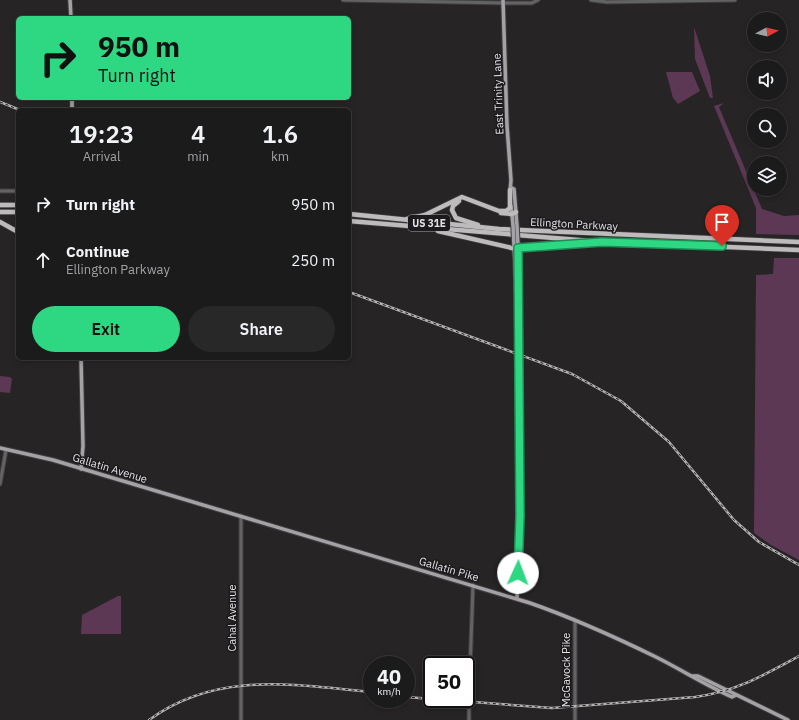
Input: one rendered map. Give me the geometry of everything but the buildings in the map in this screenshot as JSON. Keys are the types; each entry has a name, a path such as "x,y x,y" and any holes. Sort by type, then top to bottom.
{"highway":[{"path":"511,189 511,212"},
{"path":"400,220 425,215 462,197 499,210 511,212"},
{"path":"499,229 456,218 452,210 453,206 458,201 463,200 499,213 511,212"},
{"path":"3,205 16,204"},
{"path":"0,212 16,212"},
{"name":"Ellington Parkway","path":"351,214 499,229 799,242"},
{"name":"Ellington Parkway","path":"351,221 428,229 602,242 799,250"},
{"path":"0,222 16,231"},
{"path":"428,229 516,247 602,242"}],"main road":[{"path":"70,0 71,16"},
{"name":"East Trinity Lane","path":"503,2 511,189 514,189 511,212 515,225 519,286 517,290 520,516 517,598"},
{"path":"81,360 83,446 81,469"},
{"name":"Gallatin Avenue","path":"0,448 51,460 215,508"},
{"name":"Gallatin Pike","path":"215,508 517,598 575,620 655,656 693,676 698,676 788,720"}],"street":[{"path":"342,0 532,3 538,0"},
{"path":"591,0 607,2 735,0"},
{"path":"0,191 16,191"},
{"path":"0,484 6,450"},
{"name":"Cahal Avenue","path":"241,516 242,720"},
{"path":"469,720 473,585"},
{"name":"McGavock Pike","path":"575,620 575,720"}],"shaded area":[{"path":"694,27 710,76 713,98 710,98 695,59"},
{"path":"666,72 692,72 700,91 678,104 673,98"},
{"path":"724,103 719,107 747,173 747,186 714,106"},
{"path":"751,196 757,196 762,209 784,216 799,215 799,235 756,234 756,208"},
{"path":"774,258 799,258 799,560 771,545 754,533 756,275 773,274"},
{"path":"0,376 10,377 12,379 10,393 0,392"},
{"path":"118,596 121,596 121,634 81,634 82,615"}],"railway":[{"path":"0,102 16,108"},
{"path":"351,293 572,374 621,401 669,442 734,520 759,542 799,565"},
{"path":"475,702 552,708 695,697 737,687 799,656"},
{"path":"149,720 175,704 202,694 229,687 285,685 314,686 363,691"},
{"path":"415,698 423,698"}],"route":[{"path":"518,573 520,516 517,297 517,290 519,286 518,248 602,242 722,246"}]}
